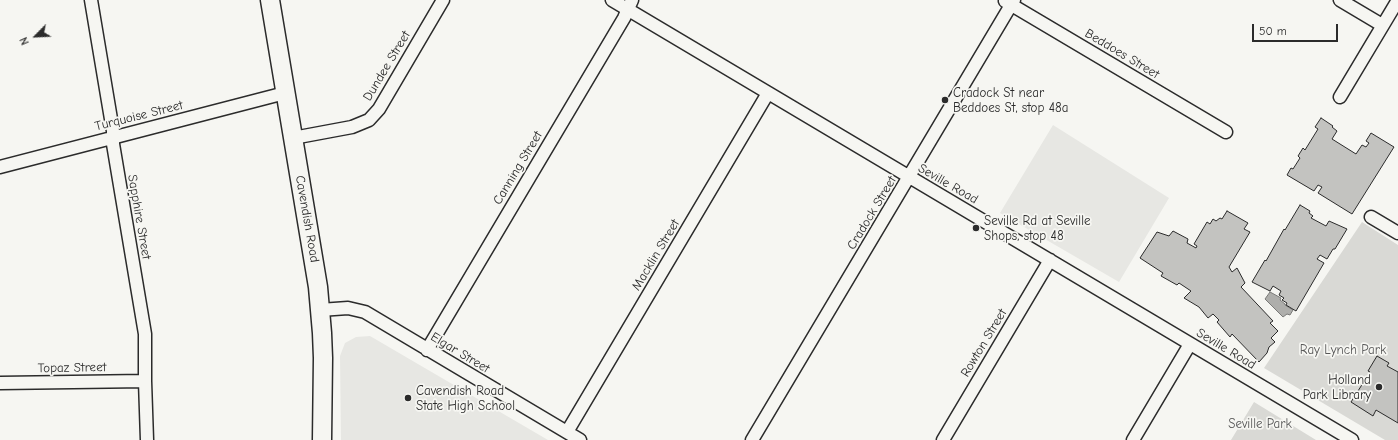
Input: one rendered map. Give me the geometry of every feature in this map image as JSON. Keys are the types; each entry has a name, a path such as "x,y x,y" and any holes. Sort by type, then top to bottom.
{"main road":[{"name":"Cavendish Road","path":"270,0 315,266 323,358 322,440"}],"street":[{"name":"Sapphire Street","path":"91,0 113,144 145,334 147,440"},
{"name":"Dundee Street","path":"293,138 352,127 369,120 379,109 443,0"},
{"name":"Seville Road","path":"612,0 630,5 768,93 1352,440"},
{"path":"1340,0 1382,25"},
{"path":"1340,97 1398,0"},
{"name":"Beddoes Street","path":"1010,1 1226,132"},
{"name":"Cradock Street","path":"752,440 909,177 1010,1"},
{"name":"Canning Street","path":"427,350 630,5"},
{"name":"Turquoise Street","path":"0,166 285,93"},
{"name":"Macklin Street","path":"567,432 768,93"},
{"path":"1370,217 1398,233"},
{"name":"Rowton Street","path":"943,440 1050,260"},
{"name":"Elgar Street","path":"320,310 348,308 365,312 580,440"},
{"path":"1133,440 1190,344"},
{"name":"Topaz Street","path":"0,383 145,381"}],"shaded area":[{"path":"1053,125 1169,198 1119,282 1000,213"},
{"path":"1270,292 1281,298 1280,300 1285,305 1293,310 1290,315 1287,314 1283,317 1265,299"},
{"name":"Cavendish Road State High School","path":"370,336 548,440 341,440 340,356 345,343 356,337"}],"green space":[{"name":"Ray Lynch Park","path":"1362,222 1398,245 1398,440 1385,440 1264,368"},
{"name":"Seville Park","path":"1254,402 1316,440 1231,440"}],"building":[{"path":"1321,118 1333,126 1332,127 1337,131 1332,139 1356,154 1362,145 1366,147 1369,143 1366,141 1371,133 1394,147 1352,214 1318,193 1322,187 1318,185 1314,191 1287,175 1300,158 1298,156 1303,148 1305,150 1318,129 1315,127"},
{"path":"1300,205 1310,211 1309,213 1313,216 1311,218 1326,226 1329,221 1347,229 1327,259 1320,255 1317,259 1324,263 1296,311 1286,305 1287,303 1282,300 1284,298 1279,295 1281,291 1273,286 1270,291 1252,282"},
{"path":"1227,211 1248,223 1244,229 1250,232 1229,267 1232,272 1237,268 1245,283 1241,287 1273,321 1270,323 1278,331 1271,338 1275,342 1269,347 1267,353 1259,362 1232,334 1230,337 1217,322 1219,320 1213,314 1208,318 1199,307 1184,298 1191,291 1179,283 1177,285 1161,276 1163,273 1140,258 1157,232 1169,236 1173,231 1188,239 1187,243 1196,248 1197,246 1194,244 1207,222 1210,224 1213,219 1216,221 1220,218 1222,219"},
{"name":"Holland Park Library","path":"1377,356 1389,363 1387,366 1398,372 1398,423 1376,410 1373,416 1351,402 1370,372 1368,371"}],"place":[{"name":"Cradock St near Beddoes St, stop 48a","path":"945,100"},
{"name":"Seville Rd at Seville Shops, stop 48","path":"976,228"},
{"name":"Holland Park Library","path":"1379,387"},
{"name":"Cavendish Road State High School","path":"408,398"}]}
